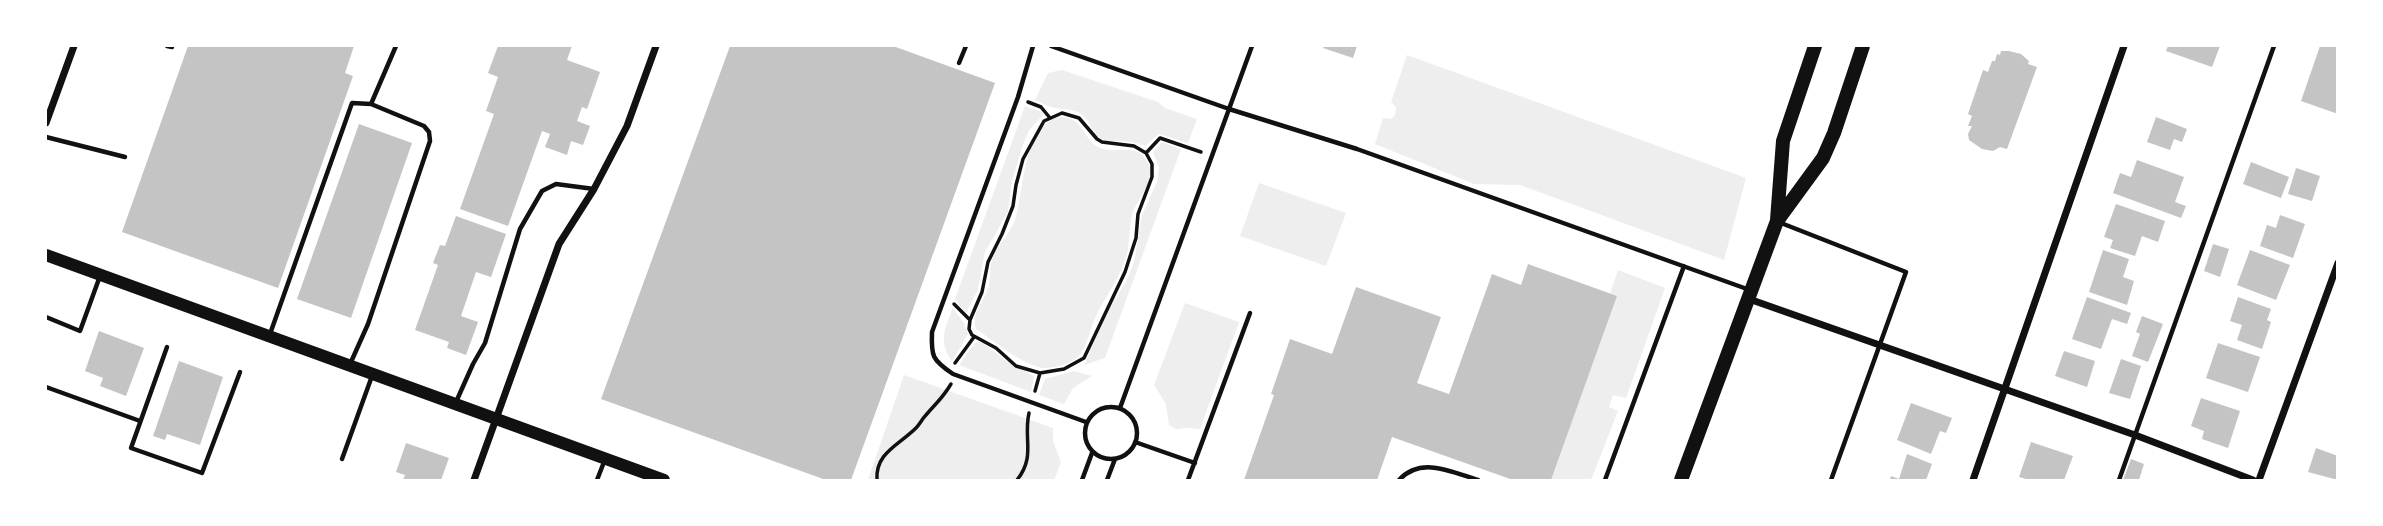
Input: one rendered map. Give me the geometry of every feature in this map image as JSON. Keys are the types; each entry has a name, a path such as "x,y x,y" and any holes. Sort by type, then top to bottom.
{"main road":[{"path":"1682,481 1777,221 1783,141 1815,46"},
{"path":"1777,221 1823,158 1863,46"},
{"path":"46,255 664,481"}],"street":[{"path":"46,123 74,46"},
{"path":"474,481 559,244 594,189 627,127 656,46"},
{"path":"1973,481 2124,46"},
{"path":"2259,481 2337,263"},
{"path":"1750,295 1879,345 2253,481"}],"lane":[{"path":"372,104 397,46"},
{"path":"959,63 966,46"},
{"path":"1033,46 932,332 931,351 939,365 953,374 1086,422"},
{"path":"1051,46 1229,109 1357,149 1684,266 1750,295"},
{"path":"1120,408 1252,46"},
{"path":"2119,481 2274,46"},
{"path":"269,337 352,103 372,104 424,126 429,132 430,141 368,324 349,366"},
{"path":"46,136 125,157"},
{"path":"455,405 485,343 520,229 542,191 556,184 594,189"},
{"path":"1777,221 1906,272 1832,481"},
{"path":"1605,481 1684,266"},
{"path":"46,317 80,331 100,275"},
{"path":"1188,481 1250,313"},
{"path":"167,347 131,448 202,473 240,372"},
{"path":"342,459 372,375"},
{"path":"46,387 141,421"},
{"path":"1104,407 1120,408 1133,419 1137,427 1135,442 1130,452 1107,460 1092,453 1084,439 1086,422 1090,415 1104,407"},
{"path":"1135,442 1195,463"},
{"path":"1082,481 1092,453"},
{"path":"597,481 604,459"},
{"path":"1107,481 1115,459"},
{"path":"1399,481 1416,467 1436,466 1478,481"}],"path":[{"path":"1028,102 1041,107 1050,118"},
{"path":"1062,113 1084,122 1102,142 1134,146 1146,153 1152,164 1152,177 1139,214 1136,238 1125,272 1084,358 1074,366 1052,373 1040,373 1016,366 996,348 974,337 969,329 970,320 982,292 988,262 1013,206 1023,159 1037,131 1050,118 1062,113"},
{"path":"1146,153 1160,138 1201,152"},
{"path":"944,297 970,320"},
{"path":"955,363 974,337"},
{"path":"1035,393 1040,373"},
{"path":"877,481 883,456 917,427 924,416 945,396 951,384"},
{"path":"1017,481 1030,451 1027,429 1030,413"}],"shaded area":[{"path":"1407,55 1746,178 1724,260 1520,185 1474,184 1375,144 1383,118 1391,119 1395,115 1396,107 1391,102"},
{"path":"1062,70 1158,102 1165,108 1197,119 1188,143 1159,134 1145,146 1102,139 1078,112 1052,107 1035,100 1048,73"},
{"path":"1025,106 1042,112 1043,115 1029,130 1023,145 1012,181 1008,212 985,252 978,290 966,313 955,299"},
{"path":"1060,117 1075,121 1100,148 1139,153 1148,163 1150,175 1133,212 1124,262 1096,316 1082,351 1076,359 1068,363 1045,368 1037,367 1010,353 976,329 975,317 988,290 993,257 1015,220 1032,145 1048,122"},
{"path":"1162,142 1181,149 1105,358 1084,365 1134,262 1142,215 1157,182 1159,168 1153,152"},
{"path":"1259,183 1346,213 1326,266 1240,236"},
{"path":"1618,270 1665,288 1626,398 1613,395 1609,407 1618,411 1591,480 1551,480 1617,296 1610,293"},
{"path":"1185,303 1239,322 1200,429 1176,429 1169,425 1166,404 1154,385"},
{"path":"953,308 968,334 952,361 944,341 945,328"},
{"path":"979,342 1034,376 1031,392 959,365 975,343"},
{"path":"1074,371 1092,376 1073,388 1064,404 1039,395 1045,379"},
{"path":"904,375 1053,428 1053,441 1061,462 1054,480 868,480"}],"building":[{"path":"188,46 354,46 345,73 353,76 278,288 122,232"},
{"path":"498,46 572,46 567,60 600,72 587,109 582,107 577,121 590,126 583,145 571,141 567,155 545,147 550,134 542,131 508,226 460,209 494,114 486,111 498,77 488,73"},
{"path":"730,46 893,46 995,83 851,480 826,480 601,399"},
{"path":"1357,46 1353,58 1323,48"},
{"path":"2168,46 2220,46 2212,67 2166,51"},
{"path":"2320,46 2338,46 2338,114 2301,101"},
{"path":"2001,51 2021,54 2029,61 2028,64 2037,67 2007,149 2000,147 1993,151 1982,149 1969,140 1968,134 1972,126 1968,126 1972,116 1968,114 1983,70 1988,72 1992,61 1995,61"},
{"path":"2156,117 2187,129 2182,142 2174,139 2170,150 2147,142"},
{"path":"359,124 412,143 351,318 297,299"},
{"path":"2137,160 2184,177 2175,202 2186,206 2181,218 2113,193 2120,173 2131,177"},
{"path":"2251,162 2289,177 2281,198 2243,184"},
{"path":"2296,168 2320,176 2312,201 2288,194"},
{"path":"2116,204 2165,221 2158,242 2142,236 2135,256 2110,248 2113,240 2104,237"},
{"path":"2280,215 2305,224 2293,258 2260,246 2267,225 2276,228"},
{"path":"456,216 506,234 491,277 476,272 461,316 478,322 466,355 447,348 449,342 415,330 438,265 433,263 440,245 445,246"},
{"path":"2213,244 2229,249 2220,277 2204,271"},
{"path":"2103,250 2129,259 2123,277 2134,281 2127,305 2089,292"},
{"path":"2250,250 2290,265 2276,300 2237,285"},
{"path":"1528,264 1617,296 1551,480 1513,480 1392,437 1377,480 1244,480 1274,395 1271,394 1290,339 1332,354 1356,287 1441,317 1417,383 1449,394 1492,274 1521,285"},
{"path":"2087,297 2131,313 2127,324 2112,319 2101,349 2072,339"},
{"path":"2238,297 2271,309 2267,320 2271,322 2262,349 2237,340 2242,325 2230,321"},
{"path":"2142,316 2163,324 2148,362 2132,356 2140,334 2136,332"},
{"path":"99,331 144,348 126,396 100,386 103,378 85,371"},
{"path":"2218,343 2260,357 2248,392 2206,378"},
{"path":"2064,351 2095,361 2087,387 2055,376"},
{"path":"2121,359 2141,366 2130,399 2109,393"},
{"path":"179,361 223,377 200,445 167,434 165,440 153,436"},
{"path":"2201,398 2240,411 2228,448 2202,439 2204,431 2191,426"},
{"path":"1911,403 1952,418 1946,433 1940,431 1931,454 1897,440"},
{"path":"2031,442 2073,456 2064,480 2030,480 2019,477"},
{"path":"406,443 449,458 441,480 403,480 405,475 396,472"},
{"path":"2316,448 2338,456 2338,480 2308,472"},
{"path":"1907,454 1932,464 1926,480 1890,480 1891,476 1899,479"},
{"path":"2131,459 2144,464 2139,480 2123,480"}]}
